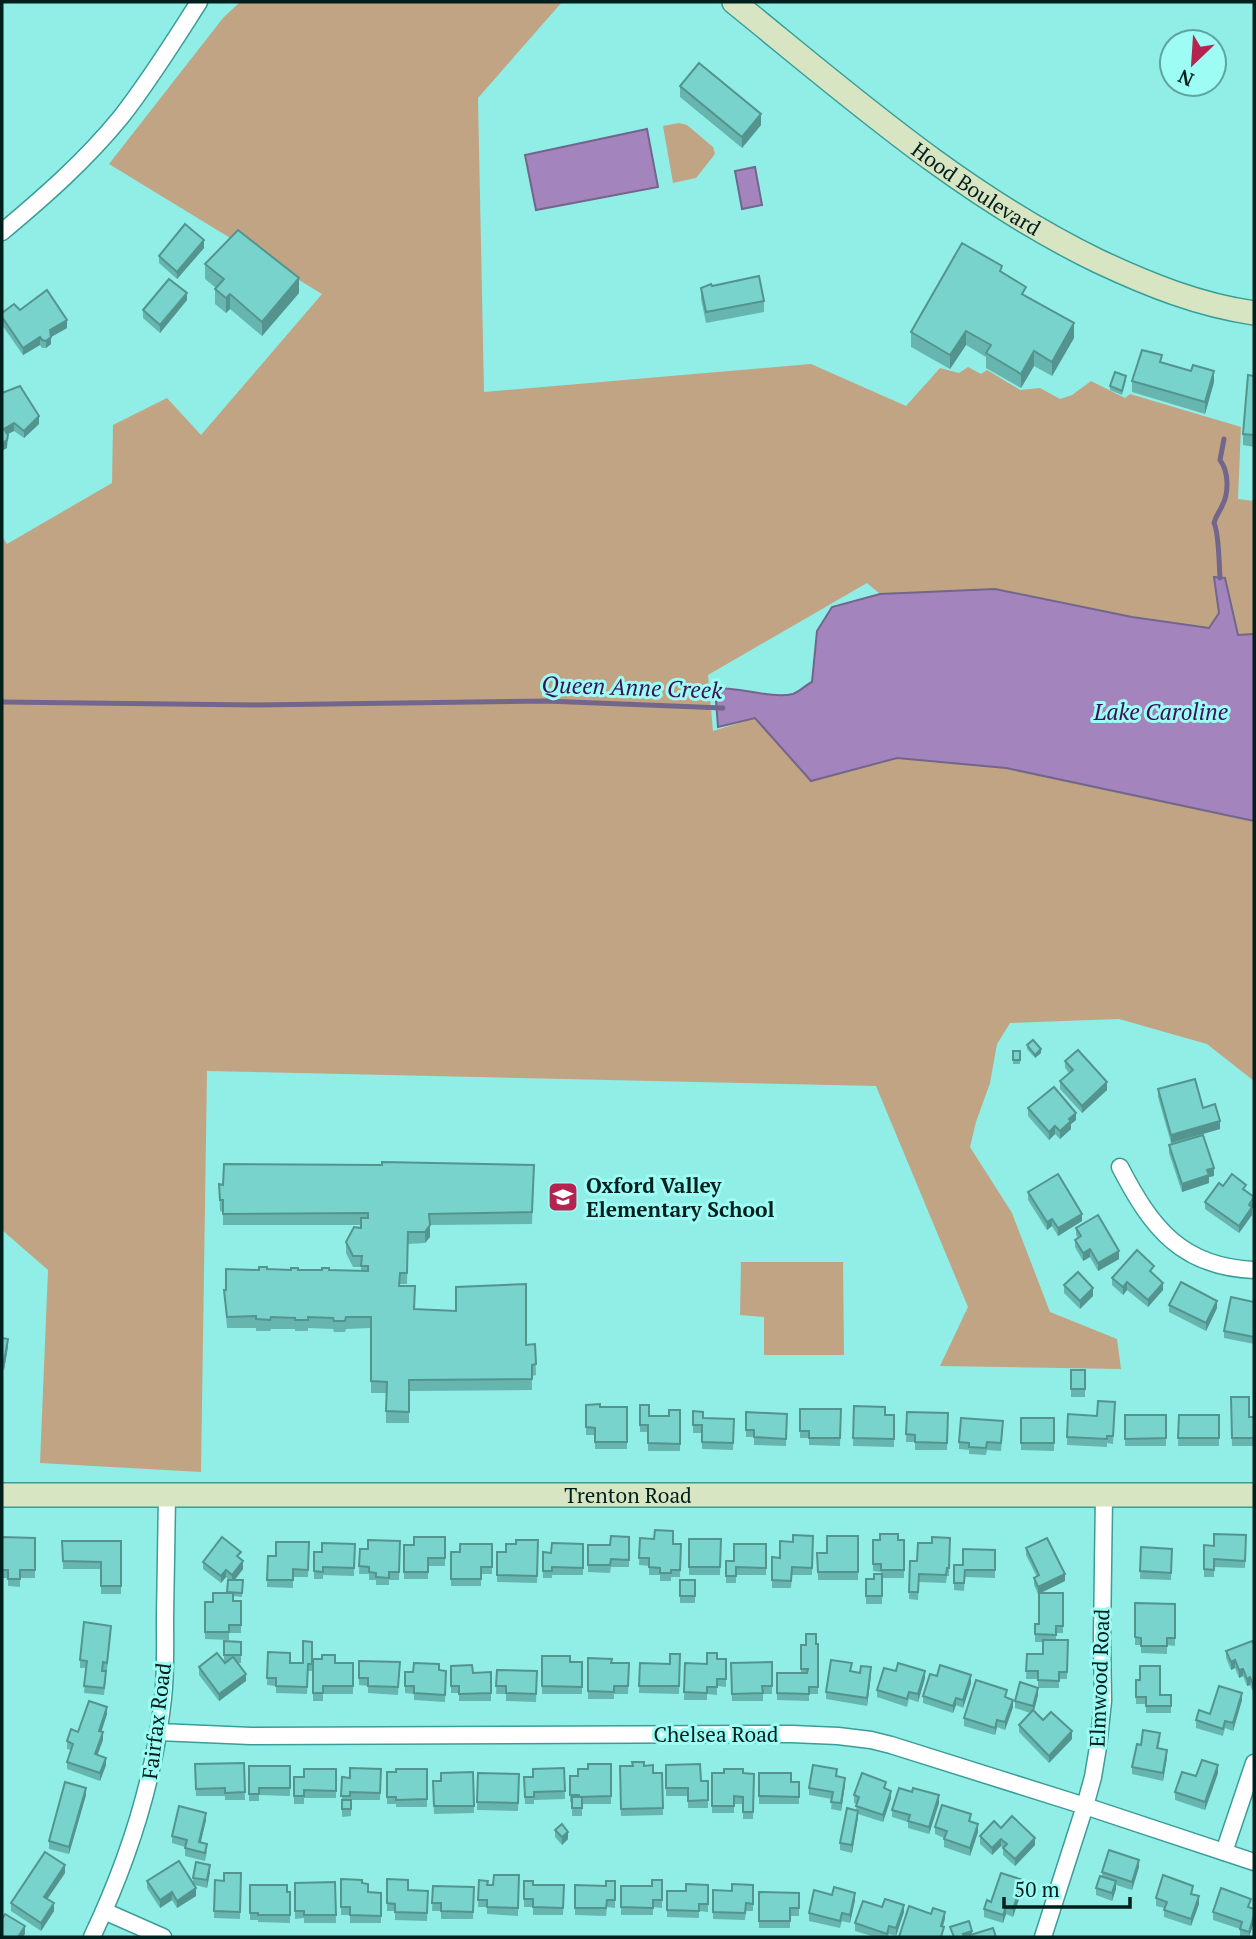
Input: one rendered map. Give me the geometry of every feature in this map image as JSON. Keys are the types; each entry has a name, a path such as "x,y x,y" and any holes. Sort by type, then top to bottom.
{"main road":[{"name":"Hood Boulevard","path":"734,2 920,152 968,187 1017,217 1075,250 1134,278 1202,303 1254,313"},
{"name":"Trenton Road","path":"2,1494 1254,1495"}],"street":[{"path":"2,232 53,189 120,118 148,81 199,2"},
{"path":"1120,1167 1147,1214 1164,1235 1177,1245 1212,1263 1254,1270"},
{"name":"Fairfax Road","path":"92,1937 139,1822 158,1732 164,1676 167,1494"},
{"name":"Elmwood Road","path":"1043,1937 1093,1777 1098,1747 1102,1701 1104,1495"},
{"name":"Chelsea Road","path":"158,1732 251,1736 792,1734 872,1740 1084,1805 1254,1862"},
{"path":"1224,1852 1254,1762"},
{"path":"104,1911 163,1937"}],"shaded area":[{"path":"240,2 562,2 478,98 484,392 811,364 906,406 940,368 959,373 968,367 981,374 987,370 1020,390 1040,388 1060,399 1072,395 1091,381 1125,398 1130,394 1241,427 1238,499 1254,501 1254,634 1238,635 1215,578 1219,613 1209,628 1132,617 995,589 880,594 867,583 708,675 713,731 755,718 811,780 897,758 1006,768 1254,821 1254,1081 1207,1044 1119,1019 1010,1023 997,1044 990,1083 976,1122 970,1147 1012,1213 1050,1312 1117,1339 1121,1369 940,1366 968,1307 876,1086 207,1071 201,1472 40,1463 48,1270 2,1230 2,536 7,544 112,483 113,425 167,398 201,435 322,294 109,164 223,18"},
{"path":"679,123 687,125 713,147 715,154 696,178 673,183 663,126"},
{"path":"741,1262 843,1262 844,1355 764,1355 764,1317 740,1315"}],"water":[{"path":"647,129 658,187 536,210 525,155"},
{"path":"755,167 762,205 742,209 735,171"},
{"name":"Lake Caroline","path":"1214,577 1225,578 1238,635 1254,634 1254,821 1006,768 897,758 811,781 755,718 718,727 715,688 784,695 793,694 812,682 817,631 832,607 880,594 995,589 1132,617 1209,628 1219,613"}],"building":[{"path":"699,63 761,114 742,137 680,86"},
{"path":"185,224 204,240 177,272 159,256"},
{"path":"238,230 299,278 262,322 230,294 226,298 215,289 224,279 205,264"},
{"path":"962,243 1002,266 1000,271 1026,287 1022,294 1074,323 1052,362 1034,351 1021,374 986,353 991,345 966,331 950,355 911,332"},
{"path":"759,276 764,301 706,312 701,288"},
{"path":"169,279 187,293 160,325 143,310"},
{"path":"47,290 67,320 50,330 51,337 46,341 40,337 23,348 2,313 14,304 20,310"},
{"path":"1142,350 1162,355 1160,362 1191,371 1193,365 1214,371 1205,402 1132,381"},
{"path":"1115,372 1126,376 1122,391 1110,386"},
{"path":"1248,375 1254,376 1254,435 1243,434"},
{"path":"20,386 39,416 24,431 14,423 4,429 8,435 7,440 2,443 2,393"},
{"path":"1033,1040 1041,1049 1035,1055 1027,1045"},
{"path":"1078,1050 1107,1082 1082,1106 1060,1081 1073,1070 1065,1061"},
{"path":"1013,1051 1020,1051 1020,1060 1013,1060"},
{"path":"1195,1079 1203,1108 1215,1104 1220,1121 1171,1135 1158,1089"},
{"path":"1054,1087 1076,1113 1060,1131 1055,1126 1049,1132 1028,1108"},
{"path":"1203,1135 1214,1168 1207,1170 1209,1175 1182,1184 1169,1145"},
{"path":"382,1162 534,1165 532,1212 429,1214 430,1225 425,1232 408,1232 407,1273 400,1273 399,1286 415,1286 414,1309 456,1311 456,1287 526,1284 526,1345 535,1344 536,1364 532,1365 532,1379 409,1380 409,1412 386,1411 387,1382 371,1381 371,1317 346,1317 345,1321 334,1321 333,1318 308,1317 308,1320 271,1317 270,1320 256,1319 256,1316 227,1317 224,1290 226,1269 259,1270 259,1267 267,1267 368,1271 368,1266 361,1266 362,1256 353,1256 346,1242 354,1227 361,1228 361,1218 368,1218 368,1213 223,1214 219,1184 223,1185 224,1164 382,1165"},
{"path":"1058,1174 1082,1214 1058,1228 1052,1219 1047,1222 1028,1192"},
{"path":"1232,1174 1246,1185 1243,1189 1254,1197 1249,1205 1252,1207 1239,1226 1205,1202 1219,1183 1223,1186"},
{"path":"1098,1215 1119,1251 1098,1263 1090,1249 1083,1253 1075,1240 1081,1236 1076,1228"},
{"path":"1137,1250 1154,1266 1150,1271 1163,1283 1148,1300 1127,1282 1123,1287 1112,1278"},
{"path":"1078,1272 1093,1288 1080,1301 1064,1285"},
{"path":"1181,1282 1217,1301 1206,1323 1169,1305"},
{"path":"1231,1297 1254,1302 1254,1337 1224,1331"},
{"path":"2,1338 8,1339 4,1362 2,1362"},
{"path":"1071,1370 1085,1370 1085,1389 1071,1389"},
{"path":"1231,1397 1249,1397 1249,1417 1254,1417 1254,1438 1232,1438"},
{"path":"1098,1401 1115,1402 1113,1436 1107,1436 1107,1439 1067,1437 1068,1414 1097,1416"},
{"path":"600,1404 600,1407 627,1407 627,1442 595,1442 595,1428 586,1427 586,1405"},
{"path":"640,1405 649,1405 649,1416 669,1416 669,1410 680,1410 680,1444 648,1443 648,1425 640,1425"},
{"path":"854,1406 885,1407 885,1415 894,1415 894,1439 853,1438"},
{"path":"800,1409 841,1409 840,1438 809,1438 809,1431 800,1431"},
{"path":"693,1411 703,1412 703,1418 734,1419 733,1443 702,1442 702,1425 693,1425"},
{"path":"746,1412 787,1414 786,1439 754,1437 754,1430 746,1430"},
{"path":"907,1412 948,1413 947,1443 915,1442 915,1435 906,1434"},
{"path":"1125,1415 1166,1415 1166,1438 1125,1439"},
{"path":"1179,1415 1219,1415 1219,1438 1178,1438"},
{"path":"961,1418 1003,1421 1001,1443 987,1442 986,1448 969,1447 969,1443 959,1442"},
{"path":"1021,1418 1054,1418 1054,1443 1021,1443"},
{"path":"655,1530 673,1531 673,1544 681,1544 680,1570 660,1573 660,1568 649,1567 649,1558 639,1558 640,1538 654,1539"},
{"path":"880,1534 898,1534 898,1540 904,1540 904,1570 881,1570 881,1564 873,1564 873,1540 880,1540"},
{"path":"1214,1534 1246,1535 1245,1561 1214,1559 1214,1570 1204,1569 1204,1545 1214,1546"},
{"path":"793,1535 813,1536 812,1568 792,1567 791,1581 772,1580 772,1557 780,1558 780,1541 793,1542"},
{"path":"611,1536 629,1537 629,1560 611,1559 610,1565 588,1565 588,1545 610,1545"},
{"path":"827,1536 858,1536 858,1572 818,1572 817,1553 827,1553"},
{"path":"2,1537 35,1538 35,1570 20,1570 20,1579 8,1579 8,1570 2,1570"},
{"path":"222,1537 241,1552 237,1556 243,1561 232,1575 226,1570 221,1576 203,1562"},
{"path":"414,1537 445,1537 445,1558 428,1558 428,1572 404,1572 404,1545 414,1545"},
{"path":"932,1537 950,1538 949,1568 946,1575 919,1574 918,1592 909,1592 910,1561 917,1561 918,1543 932,1543"},
{"path":"1047,1538 1065,1574 1038,1587 1034,1578 1039,1575 1026,1548"},
{"path":"689,1539 721,1539 720,1567 689,1567"},
{"path":"368,1540 400,1541 399,1572 389,1572 389,1578 376,1577 376,1573 369,1572 369,1567 359,1566 360,1549 368,1549"},
{"path":"516,1540 538,1540 537,1576 497,1575 497,1552 506,1552 506,1544 516,1544"},
{"path":"62,1541 121,1541 121,1586 101,1586 101,1562 63,1561"},
{"path":"276,1542 309,1542 308,1570 293,1569 293,1580 267,1580 268,1556 276,1556"},
{"path":"322,1543 355,1544 354,1568 323,1567 323,1572 314,1571 314,1552 322,1552"},
{"path":"552,1543 583,1544 583,1568 552,1567 552,1571 543,1571 543,1552 551,1553"},
{"path":"460,1544 492,1544 492,1567 481,1567 481,1579 451,1579 451,1552 460,1552"},
{"path":"734,1544 766,1544 766,1568 736,1567 736,1576 726,1576 726,1561 734,1561"},
{"path":"1141,1547 1172,1549 1171,1573 1140,1571"},
{"path":"963,1549 995,1550 995,1570 965,1570 964,1583 954,1583 954,1565 963,1565"},
{"path":"874,1574 882,1574 882,1596 866,1596 866,1579 874,1579"},
{"path":"228,1580 243,1580 242,1593 227,1592"},
{"path":"680,1580 695,1580 695,1596 680,1596"},
{"path":"213,1593 233,1593 233,1601 241,1601 241,1625 229,1625 229,1632 205,1632 205,1602 213,1602"},
{"path":"1039,1593 1063,1593 1063,1626 1056,1626 1056,1635 1035,1634 1035,1624 1039,1624"},
{"path":"1135,1603 1175,1604 1175,1638 1167,1638 1167,1646 1141,1646 1141,1638 1135,1637"},
{"path":"84,1622 111,1626 107,1663 103,1662 102,1671 106,1671 104,1688 84,1686 87,1661 80,1660"},
{"path":"806,1634 816,1634 818,1687 809,1687 809,1694 777,1693 777,1673 807,1673 808,1669 801,1669 801,1645 806,1645"},
{"path":"1043,1640 1068,1640 1067,1672 1059,1672 1059,1681 1038,1680 1038,1671 1026,1671 1027,1654 1043,1654"},
{"path":"224,1641 241,1642 241,1655 224,1655"},
{"path":"303,1641 312,1642 312,1664 308,1664 307,1687 276,1686 276,1678 267,1678 268,1652 290,1653 290,1663 303,1663"},
{"path":"1252,1641 1254,1687 1250,1677 1247,1679 1243,1669 1239,1670 1235,1660 1231,1662 1226,1651"},
{"path":"217,1653 225,1663 233,1657 246,1674 219,1694 199,1667"},
{"path":"707,1653 717,1653 717,1659 726,1659 726,1679 717,1679 717,1687 707,1687 707,1693 684,1692 685,1663 707,1664"},
{"path":"670,1654 680,1654 679,1686 639,1686 640,1663 670,1664"},
{"path":"322,1655 335,1655 335,1663 353,1663 353,1686 323,1686 323,1693 313,1693 313,1659 322,1659"},
{"path":"542,1656 570,1656 570,1662 582,1662 582,1687 542,1686"},
{"path":"588,1658 612,1659 611,1663 629,1663 628,1686 614,1686 614,1692 588,1691"},
{"path":"831,1660 852,1663 850,1671 860,1673 861,1666 871,1667 867,1698 826,1692"},
{"path":"359,1661 400,1662 398,1687 368,1686 368,1678 359,1678"},
{"path":"772,1662 772,1686 762,1686 763,1693 732,1694 731,1663"},
{"path":"414,1663 439,1664 439,1670 446,1671 445,1695 414,1693 414,1686 405,1686 405,1672 413,1672"},
{"path":"898,1663 925,1671 918,1694 909,1692 907,1699 877,1690 884,1668 896,1671"},
{"path":"472,1665 473,1673 491,1672 491,1693 459,1694 459,1686 451,1686 451,1666"},
{"path":"940,1665 971,1675 963,1700 956,1698 953,1706 923,1696 930,1674 937,1676"},
{"path":"1140,1666 1160,1666 1160,1695 1171,1695 1171,1706 1146,1706 1146,1697 1136,1697 1136,1680 1140,1680"},
{"path":"497,1670 537,1671 536,1694 506,1693 506,1686 496,1686"},
{"path":"976,1680 1007,1690 1005,1697 1013,1700 1005,1722 997,1720 995,1728 964,1718"},
{"path":"1020,1682 1038,1688 1033,1706 1015,1701"},
{"path":"1219,1686 1242,1693 1233,1723 1225,1721 1223,1729 1196,1720 1199,1710 1210,1714"},
{"path":"89,1701 107,1707 99,1731 103,1732 95,1754 106,1758 100,1773 67,1762 73,1744 67,1741 71,1729 78,1732"},
{"path":"1033,1710 1043,1720 1051,1712 1072,1731 1049,1756 1019,1725"},
{"path":"1143,1730 1160,1733 1157,1748 1167,1750 1163,1773 1132,1767 1137,1744 1141,1745"},
{"path":"1202,1760 1218,1765 1205,1802 1175,1792 1182,1772 1196,1776"},
{"path":"632,1762 644,1762 644,1766 653,1765 653,1773 662,1773 663,1808 621,1809 620,1766 633,1766"},
{"path":"244,1763 245,1792 225,1793 225,1788 196,1789 195,1764"},
{"path":"588,1764 611,1764 611,1796 570,1795 570,1776 578,1776 578,1769 588,1769"},
{"path":"700,1764 701,1781 708,1781 708,1800 688,1801 688,1788 666,1788 666,1765"},
{"path":"813,1765 837,1769 836,1776 845,1778 841,1803 831,1802 833,1792 809,1788"},
{"path":"249,1766 290,1766 290,1788 259,1788 259,1794 249,1794"},
{"path":"350,1768 381,1769 380,1793 350,1792 350,1796 341,1796 342,1777 350,1778"},
{"path":"564,1768 565,1791 534,1792 534,1797 525,1797 524,1777 533,1777 533,1769"},
{"path":"304,1769 336,1769 336,1791 304,1790 304,1796 294,1796 294,1777 304,1777"},
{"path":"396,1769 427,1769 427,1799 396,1800 396,1797 387,1797 387,1772 396,1772"},
{"path":"724,1769 743,1769 743,1773 754,1774 753,1812 743,1812 743,1797 734,1796 734,1806 712,1806 712,1773 724,1773"},
{"path":"473,1772 474,1806 434,1806 433,1781 441,1781 441,1773"},
{"path":"478,1773 519,1774 518,1803 477,1802"},
{"path":"759,1773 791,1773 791,1782 799,1782 799,1797 759,1796"},
{"path":"862,1773 886,1782 884,1788 891,1791 883,1815 856,1806 859,1797 854,1795"},
{"path":"65,1782 86,1788 69,1847 49,1841"},
{"path":"899,1788 912,1792 913,1788 939,1795 929,1827 908,1821 910,1815 892,1810"},
{"path":"572,1797 582,1797 582,1808 572,1808"},
{"path":"342,1800 351,1800 351,1809 342,1809"},
{"path":"942,1805 971,1814 969,1821 978,1824 970,1848 944,1839 947,1831 935,1827"},
{"path":"179,1806 206,1813 199,1842 207,1844 205,1853 185,1848 187,1840 172,1836"},
{"path":"847,1808 858,1811 852,1845 840,1843"},
{"path":"1012,1816 1035,1838 1015,1859 1003,1848 1007,1844 1001,1839 992,1848 980,1836 994,1821 1001,1828"},
{"path":"562,1824 568,1832 562,1837 555,1830"},
{"path":"1109,1850 1139,1860 1132,1882 1102,1872"},
{"path":"45,1852 65,1865 44,1897 54,1903 41,1923 11,1903"},
{"path":"179,1861 196,1888 177,1901 172,1892 160,1900 147,1881"},
{"path":"196,1862 210,1865 207,1880 193,1878"},
{"path":"224,1873 241,1873 240,1912 214,1911 215,1880 224,1881"},
{"path":"1001,1873 1023,1880 1013,1909 1006,1907 1003,1915 984,1909 987,1900 991,1902"},
{"path":"494,1875 519,1875 518,1908 487,1907 487,1900 478,1900 479,1880 493,1885"},
{"path":"1163,1875 1193,1886 1191,1894 1199,1896 1191,1919 1164,1910 1167,1902 1156,1898"},
{"path":"1100,1876 1116,1881 1112,1893 1096,1888"},
{"path":"341,1879 362,1880 362,1883 368,1884 368,1892 381,1893 381,1916 350,1915 350,1907 341,1907"},
{"path":"387,1879 408,1880 408,1890 428,1891 427,1913 395,1912 395,1904 387,1903"},
{"path":"652,1880 662,1880 662,1900 653,1900 653,1908 621,1907 621,1886 652,1886"},
{"path":"524,1881 533,1881 533,1885 564,1885 563,1908 533,1907 533,1899 524,1899"},
{"path":"606,1881 615,1881 615,1900 607,1900 606,1908 575,1908 575,1885 606,1886"},
{"path":"335,1882 336,1915 304,1915 304,1911 295,1911 295,1883"},
{"path":"686,1884 708,1885 708,1904 699,1904 699,1911 667,1910 667,1891 686,1891"},
{"path":"732,1884 753,1885 753,1904 746,1903 745,1913 713,1912 713,1890 732,1891"},
{"path":"250,1885 287,1885 287,1892 290,1892 290,1915 250,1913"},
{"path":"433,1886 474,1887 473,1912 441,1911 441,1903 432,1903"},
{"path":"834,1887 855,1893 850,1915 842,1913 840,1921 809,1913 814,1890 832,1895"},
{"path":"1221,1888 1251,1899 1248,1907 1254,1909 1254,1915 1249,1932 1240,1929 1242,1922 1213,1912"},
{"path":"759,1892 799,1893 799,1908 790,1908 790,1921 759,1921"},
{"path":"885,1899 904,1905 896,1928 889,1926 887,1934 855,1923 863,1901 882,1907"},
{"path":"909,1906 931,1914 933,1908 945,1912 941,1937 899,1937"},
{"path":"5,1914 25,1926 18,1937 2,1937 2,1919"},
{"path":"969,1921 972,1931 963,1934 964,1937 954,1937 950,1927"},
{"path":"993,1928 996,1937 964,1937"}],"waterway":[{"path":"1220,578 1214,523 1227,489 1225,470 1220,460 1224,439"},
{"name":"Queen Anne Creek","path":"2,702 256,705 546,701 723,708"}],"place":[{"name":"Oxford Valley Elementary School","path":"563,1197"}]}
